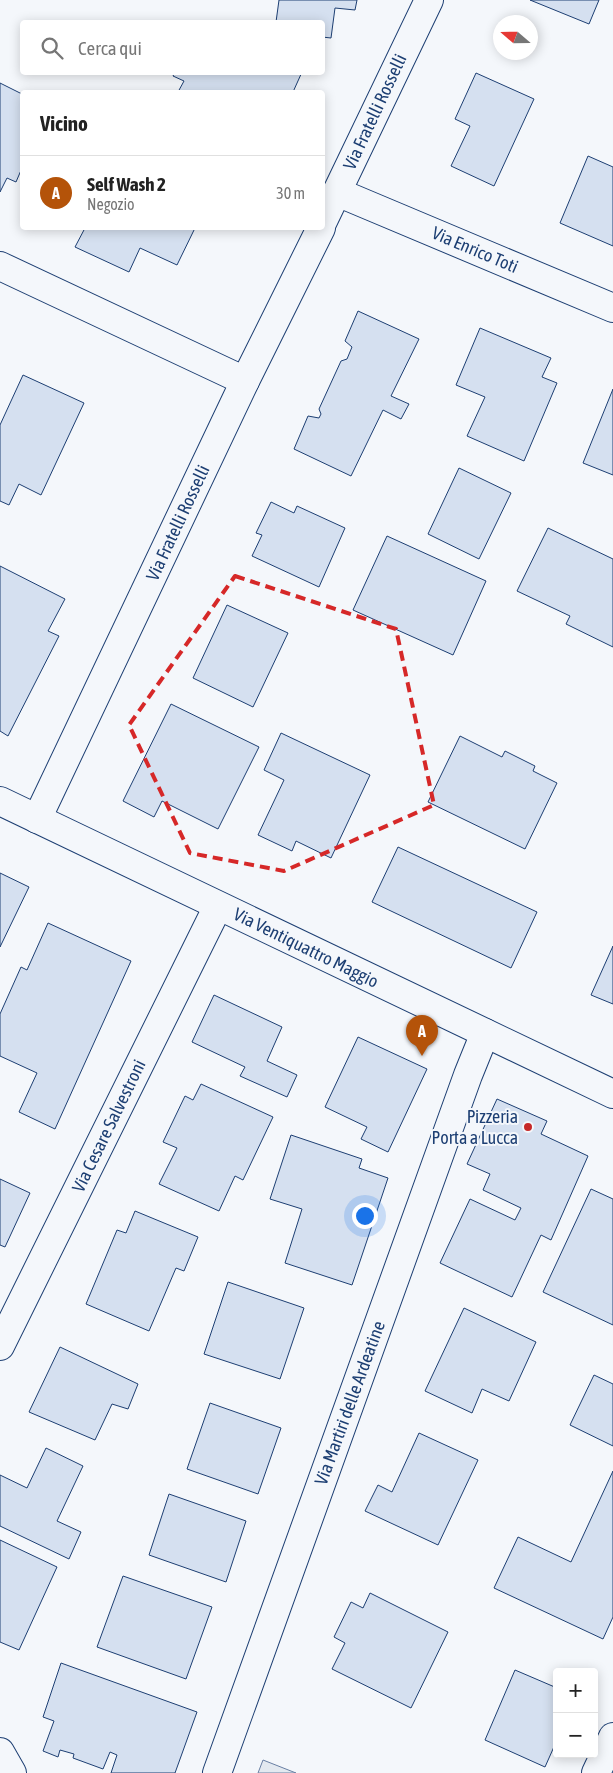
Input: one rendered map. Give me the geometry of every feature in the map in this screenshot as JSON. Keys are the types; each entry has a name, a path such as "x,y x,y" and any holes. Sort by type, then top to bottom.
{"street":[{"name":"Via Fratelli Rosselli","path":"325,218 429,0"},
{"name":"Via Enrico Toti","path":"337,192 613,308"},
{"name":"Via Fratelli Rosselli","path":"37,819 245,381 319,230"},
{"path":"0,266 245,381"},
{"name":"Via Ventiquattro Maggio","path":"0,801 613,1094"},
{"name":"Via Cesare Salvestroni","path":"0,1346 218,906"},
{"name":"Via Martiri delle Ardeatine","path":"217,1773 468,1075 485,1033"},
{"path":"596,1773 613,1737"},
{"path":"0,1752 12,1773"}],"highlighted area":[{"path":"235,576 396,629 434,805 284,871 190,853 129,725"}],"shaded area":[{"path":"263,1760 296,1773 258,1773"}],"building":[{"path":"279,0 357,0 355,10 335,8 331,38 325,37 325,20 276,20"},
{"path":"530,0 599,0 589,24"},
{"path":"476,73 534,99 494,186 451,166 470,126 455,119"},
{"path":"301,75 294,90 179,90 184,81 173,76"},
{"path":"0,83 20,93 20,173 16,182 7,178 0,192"},
{"path":"588,156 613,167 613,246 560,223"},
{"path":"84,230 194,230 177,265 140,248 129,272 75,247"},
{"path":"358,311 419,339 391,396 409,404 401,419 383,410 351,476 294,449 308,416 319,418 321,414 319,409 341,361 347,359 352,347 345,341"},
{"path":"480,328 551,358 542,377 557,383 524,461 467,436 485,397 456,385"},
{"path":"23,375 84,403 41,495 19,484 9,505 0,501 0,425"},
{"path":"613,389 613,475 583,463"},
{"path":"459,468 511,493 479,559 428,534"},
{"path":"271,502 294,513 297,506 345,528 319,587 252,556 262,535 256,533"},
{"path":"548,528 613,559 613,647 566,624 570,616 517,591"},
{"path":"387,536 486,581 453,655 353,610"},
{"path":"0,566 65,599 48,631 59,636 8,736 0,731"},
{"path":"227,605 288,633 253,707 193,678"},
{"path":"171,704 259,747 218,829 162,801 154,817 123,801"},
{"path":"281,733 370,775 331,858 296,841 292,851 258,835 284,780 264,770"},
{"path":"460,736 502,757 505,751 535,766 533,771 557,783 525,849 428,802"},
{"path":"398,847 537,912 511,968 372,902"},
{"path":"0,873 29,887 0,947"},
{"path":"48,923 131,961 55,1129 19,1112 37,1073 0,1056 0,1014 21,967 27,970"},
{"path":"613,946 613,1004 591,995"},
{"path":"214,995 282,1027 267,1061 297,1075 287,1097 240,1076 245,1067 192,1042"},
{"path":"358,1037 427,1069 388,1152 361,1139 367,1127 325,1107"},
{"path":"201,1084 273,1117 243,1180 235,1176 219,1211 159,1184 177,1148 163,1142 185,1096 193,1100"},
{"path":"497,1099 547,1121 541,1134 588,1156 551,1240 541,1235 512,1297 440,1263 470,1199 515,1220 521,1208 483,1190 490,1174 467,1164"},
{"path":"291,1135 362,1159 359,1168 388,1178 352,1285 285,1263 302,1209 270,1199"},
{"path":"0,1179 30,1193 5,1247 0,1245"},
{"path":"591,1189 613,1199 613,1325 543,1292"},
{"path":"135,1211 198,1237 184,1271 176,1268 149,1331 86,1304 117,1230 126,1233"},
{"path":"228,1282 304,1308 280,1379 204,1354"},
{"path":"464,1308 536,1342 509,1401 482,1389 472,1413 425,1391"},
{"path":"60,1347 138,1384 128,1409 112,1404 95,1440 29,1412"},
{"path":"594,1375 613,1384 613,1446 570,1425"},
{"path":"210,1403 281,1428 258,1494 187,1469"},
{"path":"419,1433 478,1460 438,1545 365,1511 378,1485 392,1492"},
{"path":"46,1448 83,1466 57,1521 81,1532 69,1559 0,1526 0,1475 27,1488"},
{"path":"613,1471 613,1617 603,1639 494,1588 518,1537 571,1562"},
{"path":"169,1494 246,1521 226,1582 149,1555"},
{"path":"0,1540 57,1567 19,1650 0,1642"},
{"path":"123,1576 212,1607 186,1679 97,1647"},
{"path":"370,1593 448,1632 411,1708 332,1669 345,1643 334,1637 351,1602 363,1608"},
{"path":"61,1663 197,1712 175,1773 111,1773 117,1755 110,1752 103,1769 73,1758 74,1754 60,1750 58,1757 43,1751 54,1721 43,1717"},
{"path":"515,1670 553,1686 553,1749 545,1767 485,1740"}],"place":[{"name":"Self Wash 2","path":"422,1056"},
{"name":"Pizzeria Porta a Lucca","path":"528,1127"}]}
